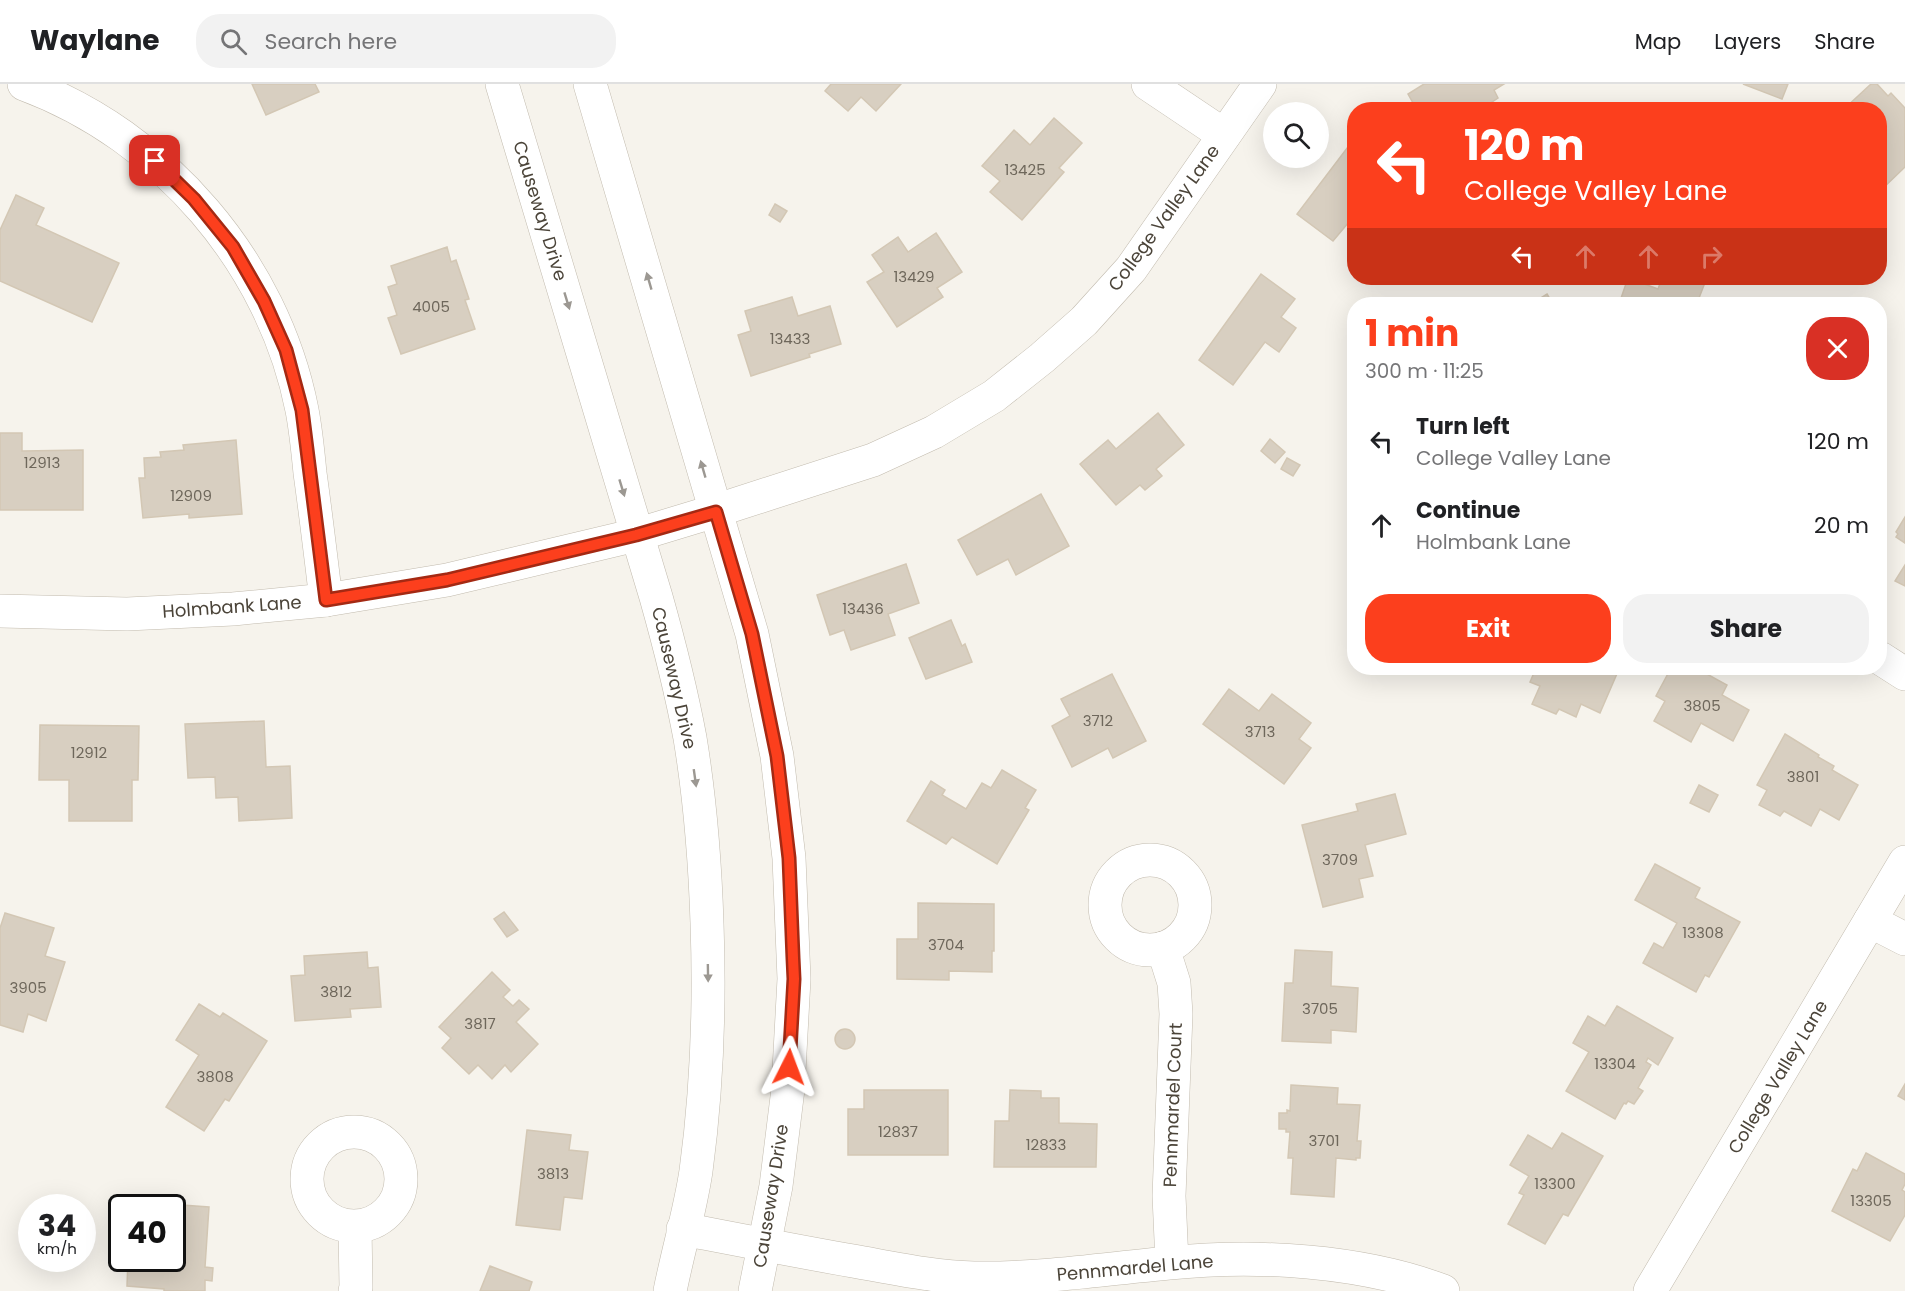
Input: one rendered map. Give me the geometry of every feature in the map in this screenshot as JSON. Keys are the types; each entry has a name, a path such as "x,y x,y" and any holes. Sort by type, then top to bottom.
{"street":[{"name":"Causeway Drive","path":"502,84 671,652 690,738 705,874 709,980 706,1062 696,1172 670,1291"},
{"name":"Causeway Drive","path":"591,84 752,634 777,756 789,858 794,979 788,1089 776,1186 755,1291"},
{"path":"1148,84 1224,135"},
{"name":"College Valley Lane","path":"636,535 716,512 873,460 934,432 994,396 1084,321 1131,269 1260,84"},
{"path":"29,85 99,120 155,161 194,199 233,247 264,301 286,350 302,410 326,600"},
{"name":"Holmbank Lane","path":"0,611 127,614 233,609 326,600 447,580 636,535"},
{"path":"1887,662 1905,674"},
{"name":"College Valley Lane","path":"1650,1291 1905,862"},
{"path":"1870,921 1905,939"},
{"name":"Pennmardel Court","path":"1163,948 1174,983 1176,1014 1169,1196 1172,1262"},
{"path":"355,1227 355,1291"},
{"name":"Pennmardel Lane","path":"683,1229 916,1273 974,1278 1066,1274 1172,1262 1254,1260 1309,1262 1375,1270 1443,1291"}],"building":[{"path":"252,84 315,84 319,92 266,115"},
{"path":"831,84 901,84 876,111 861,97 848,111 825,91"},
{"path":"1424,84 1504,84 1494,90 1498,98 1492,102 1412,102 1408,94"},
{"path":"1743,84 1788,84 1782,99"},
{"path":"1871,84 1877,84 1888,96 1891,93 1905,108 1905,167 1887,184 1887,102 1852,102"},
{"path":"1054,118 1082,143 1059,168 1064,172 1022,220 990,192 1000,181 982,166 1014,130 1030,145"},
{"path":"1347,148 1347,224 1333,241 1297,214"},
{"path":"16,195 44,208 36,225 119,263 92,322 0,281 0,230"},
{"path":"775,204 787,211 780,222 769,215"},
{"path":"936,233 962,272 937,288 943,297 897,327 867,282 884,272 872,255 898,237 908,252"},
{"path":"447,247 451,262 456,260 469,299 465,300 475,329 401,354 388,318 397,315 388,287 397,284 391,266"},
{"path":"1261,274 1295,299 1281,317 1296,328 1279,352 1265,342 1233,385 1199,360"},
{"path":"1626,285 1647,285 1658,289 1659,285 1704,285 1699,297 1621,297"},
{"path":"792,297 798,316 830,306 841,344 809,354 810,357 751,376 738,335 751,331 745,311"},
{"path":"1158,413 1184,445 1156,469 1162,476 1145,490 1140,485 1116,505 1080,464 1108,440 1116,449"},
{"path":"0,433 22,433 22,451 83,450 83,510 0,510"},
{"path":"1270,439 1285,452 1275,463 1261,451"},
{"path":"236,440 242,514 189,518 189,514 143,518 139,478 145,478 144,458 161,457 160,452 184,450 183,445"},
{"path":"1287,458 1300,465 1293,476 1281,469"},
{"path":"1041,494 1069,546 1016,575 1008,559 977,575 958,540"},
{"path":"1905,517 1905,543 1896,537 1898,534 1896,532"},
{"path":"906,564 919,603 888,614 895,635 851,650 844,630 830,635 817,595"},
{"path":"1905,565 1905,586 1895,581"},
{"path":"951,620 972,662 926,679 909,638"},
{"path":"1112,674 1146,741 1113,758 1108,748 1072,767 1052,726 1070,716 1061,699"},
{"path":"1533,675 1616,675 1600,713 1581,704 1576,717 1559,709 1556,714 1532,704 1540,686 1530,682"},
{"path":"1667,675 1709,675 1727,685 1722,695 1749,710 1733,741 1701,723 1691,742 1654,721 1665,701 1656,696"},
{"path":"1229,689 1259,711 1272,694 1311,723 1299,739 1311,748 1284,784 1203,724"},
{"path":"264,721 266,767 290,766 292,818 239,821 238,797 216,798 215,777 188,778 185,724"},
{"path":"40,725 139,726 138,780 132,780 132,821 69,821 69,780 39,780"},
{"path":"1785,734 1834,766 1832,770 1858,785 1839,820 1820,809 1811,826 1784,811 1780,816 1759,805 1767,790 1757,785"},
{"path":"1002,770 1036,790 1025,808 1029,810 997,864 952,837 946,844 907,821 931,781 945,790 942,795 966,809 982,783 991,788"},
{"path":"1699,785 1718,795 1709,812 1690,803"},
{"path":"1395,794 1406,834 1365,845 1373,876 1359,879 1363,897 1323,907 1302,825 1358,811 1356,804"},
{"path":"1655,864 1700,888 1695,898 1740,922 1709,977 1705,975 1696,992 1643,963 1654,943 1663,948 1677,923 1635,900"},
{"path":"918,903 994,904 992,972 949,971 949,980 897,979 897,939 918,939"},
{"path":"504,912 518,930 507,937 494,919"},
{"path":"5,913 54,928 45,956 65,962 46,1021 28,1014 23,1032 0,1025 0,928"},
{"path":"1295,950 1332,952 1331,986 1358,988 1356,1032 1331,1030 1331,1043 1282,1041 1285,983 1293,983"},
{"path":"367,952 368,968 378,967 381,1007 350,1009 351,1017 295,1021 291,976 305,975 304,956"},
{"path":"492,972 510,990 503,997 513,1006 519,1000 529,1009 516,1022 538,1044 511,1072 505,1065 492,1079 478,1065 469,1074 442,1048 451,1038 439,1027"},
{"path":"199,1004 220,1017 223,1013 267,1041 229,1101 225,1099 204,1131 166,1107 199,1055 176,1040"},
{"path":"1617,1006 1673,1038 1658,1065 1648,1058 1646,1062 1651,1065 1638,1088 1643,1091 1634,1104 1628,1101 1624,1103 1615,1119 1566,1091 1589,1052 1573,1043 1588,1016 1605,1026"},
{"path":"845,1029 852,1032 855,1039 852,1046 845,1049 838,1046 835,1039 838,1032"},
{"path":"1905,1084 1905,1100 1898,1096"},
{"path":"1291,1085 1338,1088 1337,1104 1360,1105 1357,1141 1361,1141 1360,1158 1356,1160 1336,1158 1334,1197 1291,1194 1293,1158 1288,1158 1290,1132 1286,1132 1286,1129 1279,1129 1279,1113 1290,1111"},
{"path":"864,1090 948,1090 948,1155 848,1155 848,1109 864,1109"},
{"path":"1010,1090 1041,1091 1041,1098 1059,1098 1059,1123 1097,1124 1096,1167 994,1167 995,1121 1009,1121"},
{"path":"527,1130 571,1135 569,1150 588,1152 582,1199 564,1197 560,1230 516,1225"},
{"path":"1562,1133 1603,1156 1568,1216 1563,1214 1545,1244 1508,1224 1524,1195 1519,1193 1529,1176 1510,1165 1528,1135 1552,1149"},
{"path":"1866,1153 1905,1174 1905,1184 1902,1190 1905,1192 1905,1215 1890,1241 1832,1211 1853,1169 1857,1171"},
{"path":"186,1205 209,1207 205,1267 213,1268 212,1281 205,1280 205,1291 164,1291 164,1289 127,1286 128,1272 186,1272"},
{"path":"490,1266 532,1282 529,1291 480,1291"}],"route":[{"path":"155,161 194,199 233,247 264,301 286,350 302,410 326,600 447,580 636,535 716,512 752,634 777,756 789,858 794,979 789,1067"}]}
